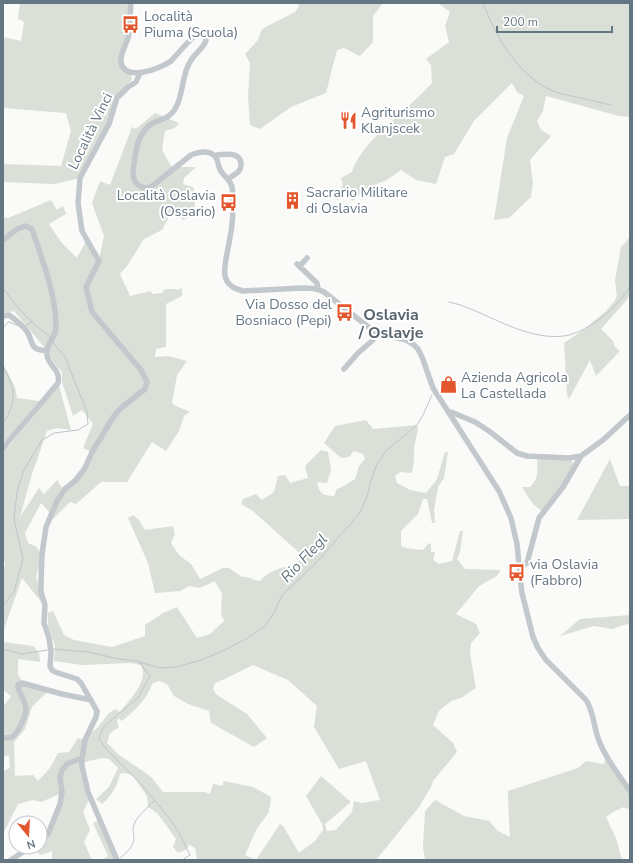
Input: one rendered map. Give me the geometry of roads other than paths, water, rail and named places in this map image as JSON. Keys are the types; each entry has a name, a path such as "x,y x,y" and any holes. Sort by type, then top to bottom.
{"street":[{"path":"131,3 128,37 121,56 123,67 130,72 140,73 154,70 165,65 196,35 201,34 206,40 206,43 193,57 184,75 176,108 167,118 153,123 140,136 133,172 134,181 143,188 148,188 157,183 194,154 200,152 211,153 217,159 220,170 231,183 232,188 232,228 224,271 226,280 230,285 243,291 302,288 318,289 329,295 377,333 402,338 413,344 418,349 435,392 489,475 502,497 511,518 517,544 520,585 535,642 543,656 582,694 591,706 598,738 606,755 630,791"},
{"name":"Località Vinci","path":"91,700 77,679 55,672 50,666 51,652 44,623 45,605 41,592 42,554 46,527 57,501 85,468 92,452 114,416 121,408 146,389 147,382 141,370 92,312 86,287 99,261 82,231 78,203 80,178 108,124 117,98 128,87 136,82 140,73"},
{"path":"215,156 231,154 240,159 241,165 239,170 228,179"},
{"path":"3,240 17,229 25,226 32,229 46,270 54,304 56,329 54,338 46,349 47,357 58,373 59,378 58,383 3,448"},
{"path":"308,258 298,265 317,283 318,289"},
{"path":"3,316 9,315 20,323 28,333 32,345 37,350 47,351"},
{"path":"344,370 358,353 373,340 377,333"},
{"path":"448,413 451,412 475,422 517,453 527,456 569,458 581,456"},
{"path":"519,568 527,563 539,518 563,487 581,456 603,440 630,415"},
{"path":"569,458 576,465"},
{"path":"3,738 12,737 17,732 24,717 26,709 24,701 18,690 18,685 22,682 62,694 91,700 97,711 96,717 85,740 82,766 88,792 117,860"},
{"path":"48,834 60,804 62,792 60,777 62,770 67,764 82,758"}],"waterway":[{"path":"483,3 488,16 504,46 525,72 533,79 559,93 611,105"},
{"path":"449,302 522,331 558,337 577,332 595,322 617,303 630,286"},
{"path":"3,288 26,316 50,337"},
{"path":"3,328 9,322 19,326"},
{"path":"25,326 32,322"},
{"path":"3,605 14,592 23,559 14,519 17,492 24,470 42,440 54,433 78,430 88,424 87,412 65,357 53,342"},
{"path":"3,366 10,381 13,395 11,408 3,424"},
{"name":"Rio Flegl","path":"139,662 160,668 176,667 201,660 246,639 265,626 284,593 315,564 359,514 367,497 377,464 386,451 417,425 432,395"},
{"path":"3,649 22,654 48,650"},
{"path":"53,649 89,652 118,659 138,661 150,676 138,698 103,728 99,739 108,751 141,784 178,831 190,855 182,860"},
{"path":"120,858 133,844 133,829 135,822 142,812 154,801"}],"place":[{"name":"Località Piuma (Scuola)","path":"131,24"},
{"name":"Agriturismo Klanjscek","path":"348,120"},
{"name":"Sacrario Militare di Oslavia","path":"293,200"},
{"name":"Località Oslavia (Ossario)","path":"229,203"},
{"name":"Via Dosso del Bosniaco (Pepi)","path":"345,312"},
{"name":"Azienda Agricola La Castellada","path":"448,385"},
{"name":"via Oslavia (Fabbro)","path":"517,572"}],"district":[{"name":"Oslavia / Oslavje","path":"391,323"}]}
